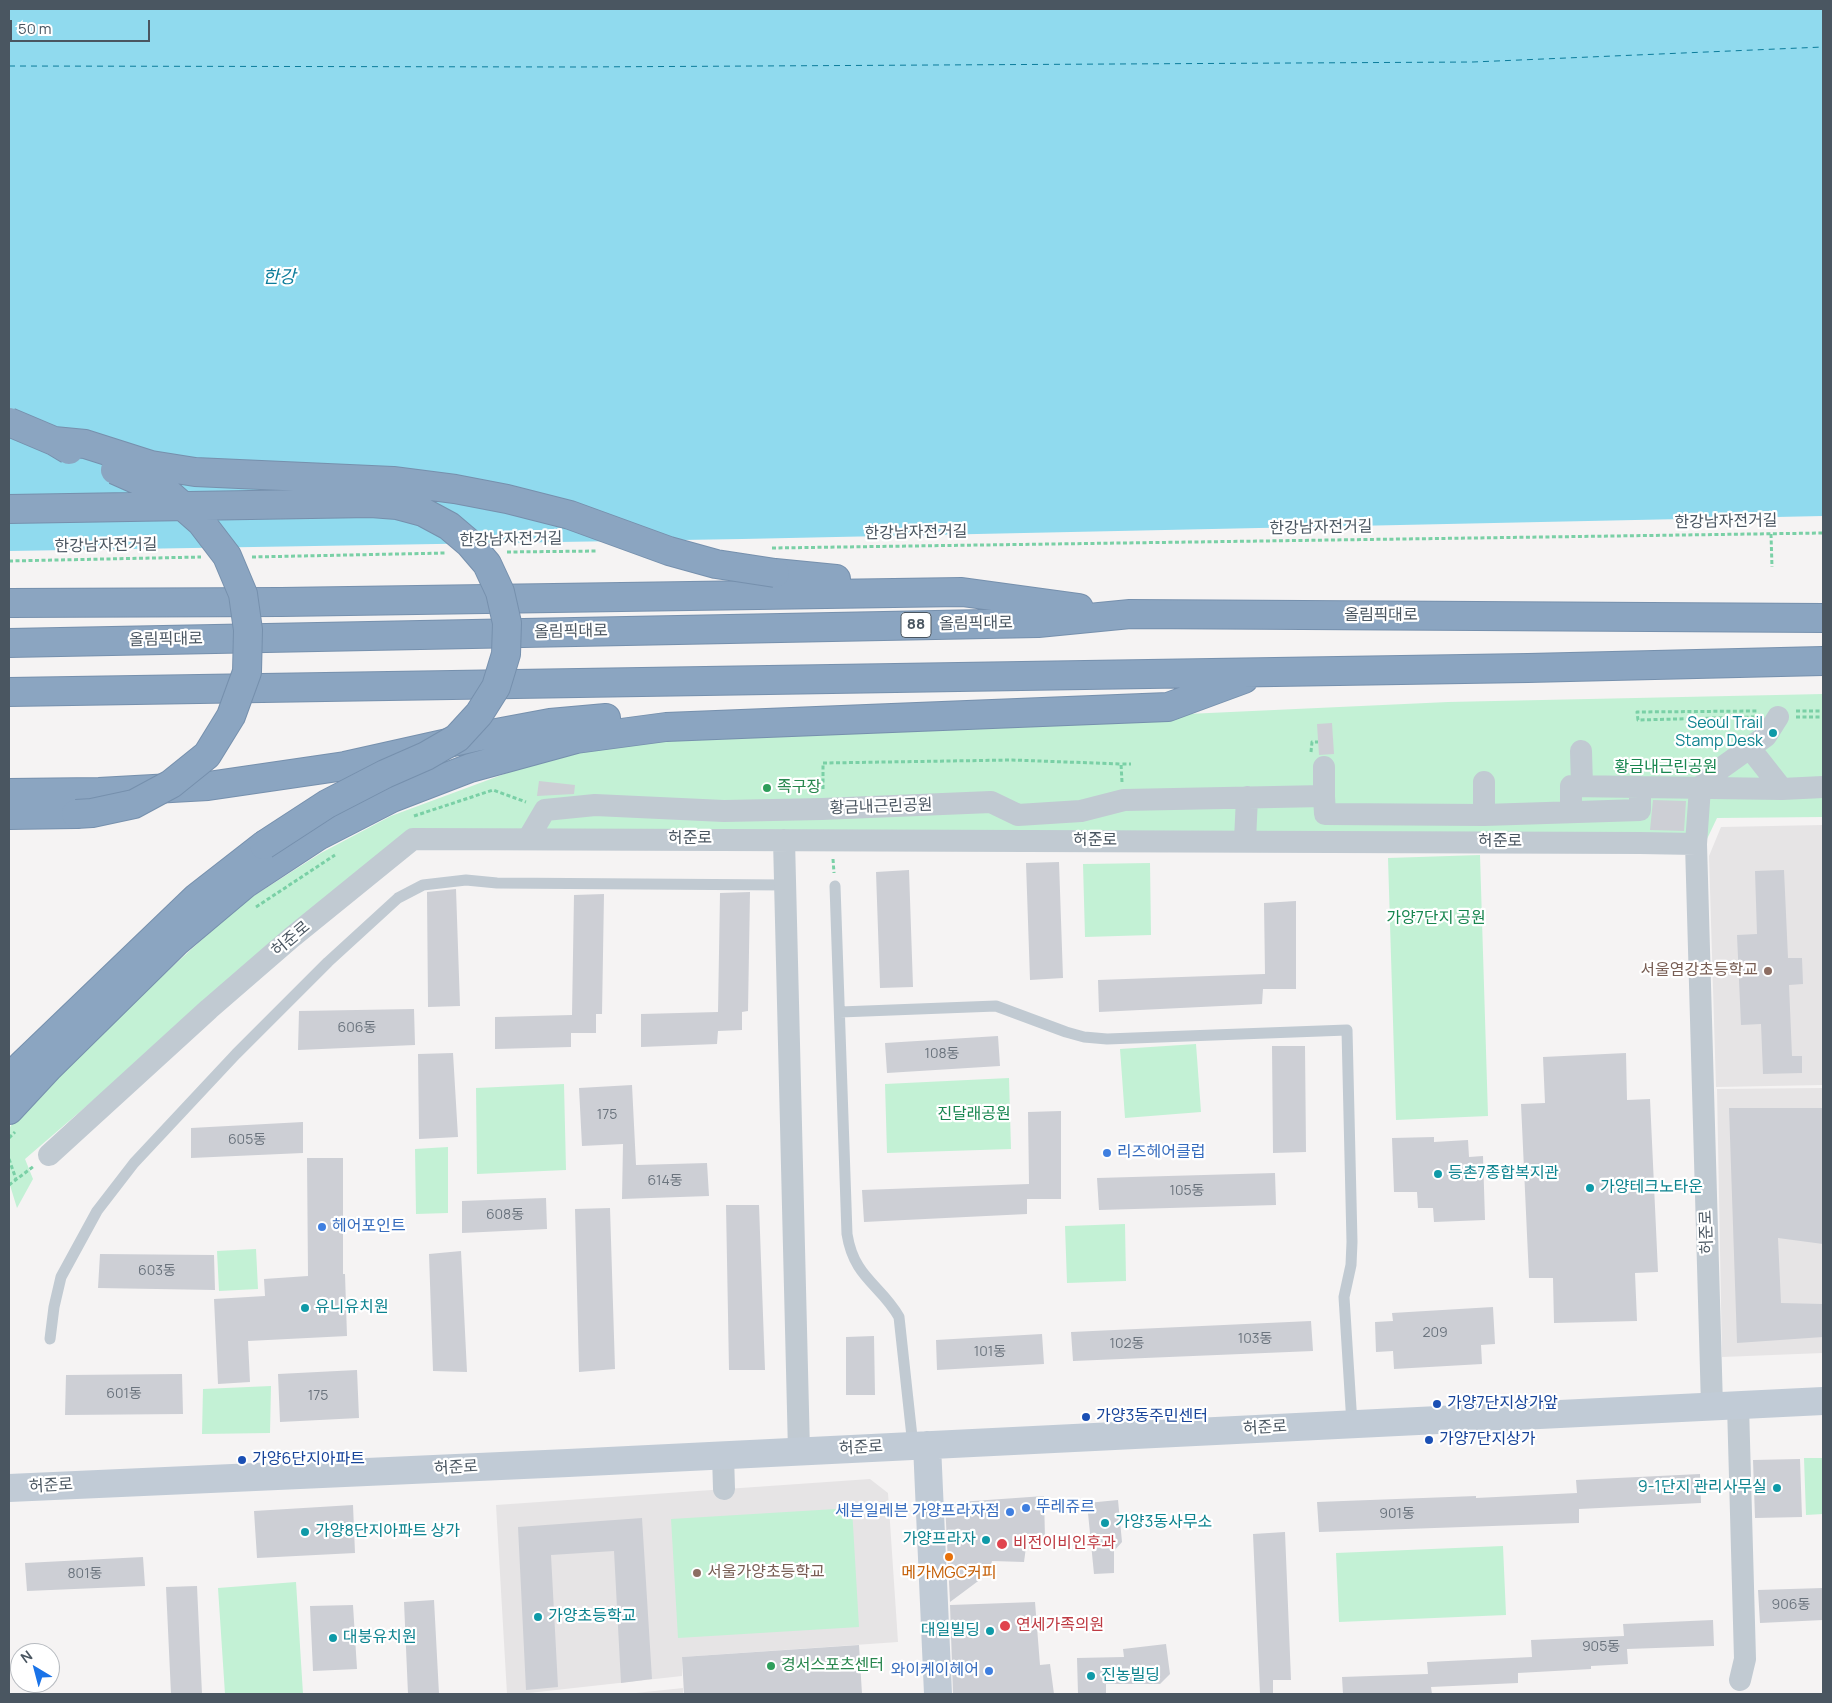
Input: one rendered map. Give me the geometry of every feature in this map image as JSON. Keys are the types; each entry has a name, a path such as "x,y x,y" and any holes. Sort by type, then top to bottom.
{"highway":[{"path":"9,422 54,441 76,455 169,494 201,522 227,556 243,594 248,630 247,672 231,716 207,755 171,784 134,804 92,813 9,815"},
{"path":"54,441 85,444 151,466 195,472 393,481 455,489 507,499 570,515 669,551 716,564 773,560 962,592 1130,614"},
{"path":"9,509 397,504 422,512 449,526 469,543 487,564 500,592 507,624 506,654 496,687 479,714 457,738 426,756 327,804 264,845 196,898 22,1065 9,1081"},
{"path":"9,603 281,602 962,592"},
{"name":"올림픽대로","path":"9,643 1038,623 1130,614 1823,618"},
{"path":"9,692 1528,668 1823,661"},
{"path":"12,1121 49,1067 176,942 245,884 318,836 392,798 470,768 576,740 666,727 1168,707 1264,671"},
{"path":"9,793 99,792 208,786 345,766 475,737 550,723 623,716 708,712 764,722"}],"street":[{"path":"1696,844 1700,788 1713,774 1766,736 1779,713"},
{"path":"1749,747 1782,789"},
{"path":"1581,751 1582,786"},
{"path":"1324,767 1325,814 1484,815 1640,810"},
{"path":"1571,812 1571,786 1782,789 1823,786"},
{"path":"1640,787 1640,843"},
{"path":"1481,788 1484,815"},
{"name":"황금내근린공원","path":"545,810 595,805 724,811 991,802 1018,815 1081,811 1124,800 1324,796"},
{"path":"1245,841 1248,798"},
{"path":"528,839 545,810"},
{"name":"허준로","path":"49,1155 209,1009 291,938 413,839 1696,844 1725,1406"},
{"path":"784,840 800,1451"},
{"name":"허준로","path":"9,1488 1823,1401"},
{"path":"1725,1406 1745,1659 1740,1680"},
{"path":"920,1445 938,1694"},
{"path":"723,1455 724,1489"}],"lane":[{"path":"50,1339 54,1307 61,1276 97,1211 134,1163 236,1054 328,962 398,898 423,885 466,880 512,884 785,885"},
{"path":"835,886 846,1218 849,1248 862,1272 894,1308 899,1317 920,1445"},
{"path":"840,1012 996,1006 1066,1032 1084,1037 1107,1039 1347,1030 1352,1242 1351,1265 1344,1297 1352,1424"}],"path":[{"name":"한강남자전거길","path":"773,560 1823,533"},
{"path":"1771,534 1772,567"},
{"name":"한강남자전거길","path":"506,552 604,551"},
{"name":"한강남자전거길","path":"249,557 446,553"},
{"name":"한강남자전거길","path":"9,560 210,557"},
{"path":"1823,711 1779,713 1638,720 1637,712 1779,713 1823,717"},
{"path":"822,809 823,763 1012,760 1121,764"},
{"path":"410,818 493,790 545,810"},
{"path":"253,908 341,851"},
{"path":"9,1138 12,1121"},
{"path":"9,1186 49,1155"},
{"path":"9,1159 16,1179"}],"shaded area":[{"name":"서울염강초등학교","path":"1823,825 1823,1085 1716,1087 1709,856 1721,827"},
{"path":"1823,1088 1823,1353 1722,1357 1717,1089"},
{"name":"서울가양초등학교","path":"870,1479 888,1493 898,1642 682,1657 682,1676 507,1694 496,1505"},
{"path":"683,1688 683,1694 626,1694"}],"green space":[{"name":"황금내근린공원","path":"1823,694 1823,817 1717,818 1707,839 404,833 25,1159 33,1179 17,1208 9,1182 9,1129 18,1114 72,1058 241,904 321,853 391,816 542,760 644,739 1448,702"},
{"name":"가양7단지 공원","path":"1480,855 1488,1116 1396,1120 1388,858"},
{"path":"1150,863 1151,935 1085,937 1083,864"},
{"path":"1196,1044 1201,1112 1125,1118 1120,1049"},
{"name":"진달래공원","path":"1009,1078 1011,1149 887,1153 885,1084"},
{"path":"564,1084 566,1170 477,1174 476,1088"},
{"path":"448,1147 448,1213 416,1214 415,1149"},
{"path":"1125,1224 1126,1281 1067,1283 1065,1226"},
{"path":"256,1249 258,1289 219,1291 217,1251"},
{"path":"271,1386 270,1433 202,1434 203,1389"},
{"path":"1804,1458 1823,1458 1823,1514 1806,1515"},
{"path":"852,1508 859,1627 678,1638 671,1519"},
{"path":"1503,1546 1506,1615 1339,1622 1336,1553"},
{"path":"296,1582 303,1694 225,1694 218,1588"}],"water":[{"name":"한강","path":"9,9 1823,9 1823,516 742,539 9,551"}],"building":[{"path":"1332,723 1334,754 1319,755 1317,724"},
{"path":"539,781 575,785 574,794 537,796"},
{"path":"1653,800 1686,801 1684,831 1650,830"},
{"path":"1059,862 1063,978 1030,980 1026,863"},
{"path":"909,870 913,987 880,988 876,872"},
{"path":"1784,870 1788,958 1802,958 1803,984 1789,985 1792,1056 1802,1056 1802,1073 1763,1074 1761,1024 1741,1025 1737,935 1757,934 1755,871"},
{"path":"456,889 460,1006 428,1007 427,892"},
{"path":"750,892 748,1011 742,1012 742,1030 718,1031 717,1044 641,1047 641,1014 718,1012 720,893"},
{"path":"604,894 602,1014 596,1014 596,1033 571,1033 571,1047 495,1049 495,1017 572,1015 574,895"},
{"path":"1296,901 1296,989 1263,989 1262,1004 1099,1012 1098,980 1265,974 1264,903"},
{"path":"414,1009 415,1045 298,1050 299,1011"},
{"path":"998,1036 1000,1066 887,1073 885,1043"},
{"path":"1272,1046 1305,1046 1306,1152 1273,1153"},
{"path":"453,1053 458,1137 419,1139 418,1054"},
{"name":"가양테크노타운","path":"1626,1053 1627,1100 1650,1099 1658,1272 1635,1273 1637,1321 1554,1323 1553,1278 1529,1278 1521,1104 1545,1103 1543,1057"},
{"path":"632,1085 636,1165 707,1163 709,1196 622,1199 623,1144 582,1146 579,1088"},
{"path":"1729,1108 1823,1108 1823,1244 1778,1238 1781,1303 1823,1304 1823,1337 1737,1343"},
{"path":"1061,1111 1061,1199 1027,1199 1027,1214 864,1222 862,1190 1029,1184 1028,1112"},
{"path":"303,1122 303,1153 191,1158 191,1128"},
{"name":"등촌7종합복지관","path":"1434,1137 1434,1142 1468,1140 1469,1157 1483,1156 1485,1220 1434,1222 1433,1208 1418,1208 1417,1192 1394,1192 1392,1138"},
{"path":"307,1158 343,1158 343,1274 345,1274 347,1336 248,1341 250,1382 218,1384 214,1299 265,1296 264,1279 308,1276"},
{"path":"1275,1173 1276,1205 1099,1210 1097,1178"},
{"path":"546,1198 547,1229 462,1233 462,1201"},
{"path":"726,1205 759,1205 765,1370 729,1370"},
{"path":"610,1208 615,1369 579,1372 575,1209"},
{"path":"461,1251 467,1372 433,1371 429,1254"},
{"path":"100,1254 214,1255 215,1290 98,1288"},
{"path":"1493,1307 1495,1344 1481,1345 1482,1364 1394,1369 1393,1351 1376,1352 1375,1322 1393,1321 1392,1313"},
{"path":"1311,1321 1313,1351 1073,1361 1071,1332"},
{"path":"1042,1334 1044,1364 937,1370 936,1340"},
{"path":"874,1336 875,1395 846,1395 846,1337"},
{"path":"357,1370 359,1418 280,1422 278,1374"},
{"path":"182,1374 183,1414 65,1415 66,1375"},
{"name":"9-1단지 관리사무실","path":"1800,1459 1802,1517 1755,1518 1753,1460"},
{"path":"1700,1474 1701,1503 1579,1509 1579,1523 1319,1532 1317,1502 1476,1496 1476,1498 1577,1493 1576,1480"},
{"name":"가양프라자","path":"1044,1496 1045,1539 1027,1540 1024,1562 992,1561 989,1573 950,1602 945,1503"},
{"name":"가양3동사무소","path":"1118,1500 1122,1542 1114,1551 1114,1573 1094,1574 1087,1503"},
{"name":"가양8단지아파트 상가","path":"353,1505 355,1553 257,1558 254,1511"},
{"name":"가양초등학교","path":"642,1518 652,1679 621,1683 614,1551 551,1555 558,1687 526,1690 518,1527"},
{"path":"1285,1532 1291,1680 1273,1680 1273,1694 1260,1694 1253,1534"},
{"path":"143,1557 145,1586 27,1591 25,1563"},
{"path":"197,1586 202,1694 171,1694 166,1587"},
{"path":"1823,1588 1823,1620 1760,1623 1758,1590"},
{"path":"434,1600 439,1694 408,1694 404,1602"},
{"path":"1035,1602 1040,1665 1050,1664 1054,1694 953,1694 950,1605"},
{"name":"대붕유치원","path":"353,1605 357,1669 313,1671 310,1606"},
{"path":"1713,1620 1714,1646 1627,1649 1628,1664 1591,1666 1591,1669 1518,1673 1518,1683 1431,1687 1432,1694 1343,1694 1342,1677 1428,1674 1427,1662 1532,1657 1531,1640 1624,1636 1623,1624"},
{"path":"1166,1644 1170,1674 1160,1684 1106,1684 1106,1694 1078,1694 1077,1658 1124,1657 1123,1649"},
{"name":"경서스포츠센터","path":"859,1645 862,1694 684,1694 682,1657"}],"ferry route":[{"path":"9,66 577,67 1473,62 1823,47"}],"place":[{"name":"Seoul Trail Stamp Desk","path":"1773,733"},
{"name":"족구장","path":"767,788"},
{"name":"서울염강초등학교","path":"1768,971"},
{"name":"리즈헤어클럽","path":"1107,1153"},
{"name":"등촌7종합복지관","path":"1438,1174"},
{"name":"가양테크노타운","path":"1590,1188"},
{"name":"헤어포인트","path":"322,1227"},
{"name":"유니유치원","path":"305,1308"},
{"name":"가양7단지상가앞","path":"1437,1404"},
{"name":"가양3동주민센터","path":"1086,1417"},
{"name":"가양7단지상가","path":"1429,1440"},
{"name":"가양6단지아파트","path":"242,1460"},
{"name":"9-1단지 관리사무실","path":"1777,1488"},
{"name":"뚜레쥬르","path":"1026,1508"},
{"name":"세븐일레븐 가양프라자점","path":"1010,1512"},
{"name":"가양3동사무소","path":"1105,1523"},
{"name":"가양8단지아파트 상가","path":"305,1532"},
{"name":"가양프라자","path":"986,1540"},
{"name":"비전이비인후과","path":"1002,1544"},
{"name":"메가MGC커피","path":"949,1557"},
{"name":"서울가양초등학교","path":"697,1573"},
{"name":"가양초등학교","path":"538,1617"},
{"name":"연세가족의원","path":"1005,1626"},
{"name":"대일빌딩","path":"990,1631"},
{"name":"대붕유치원","path":"333,1638"},
{"name":"경서스포츠센터","path":"771,1666"},
{"name":"와이케이헤어","path":"989,1671"},
{"name":"진농빌딩","path":"1091,1676"}]}
